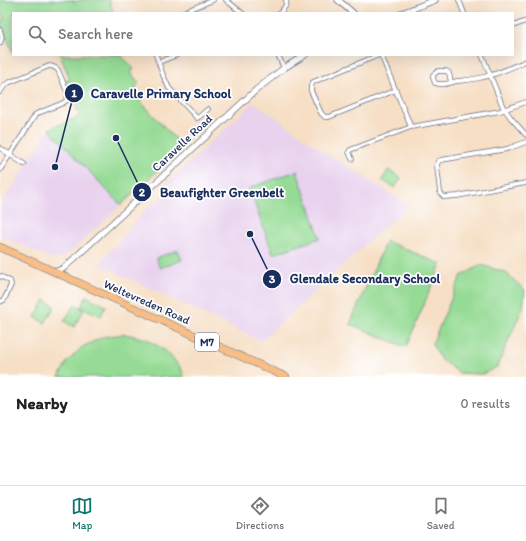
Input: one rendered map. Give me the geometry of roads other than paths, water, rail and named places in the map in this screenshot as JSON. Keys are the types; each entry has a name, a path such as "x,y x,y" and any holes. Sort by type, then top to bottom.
{"main road":[{"name":"Weltevreden Road","path":"0,247 286,377"}],"street":[{"path":"183,12 213,0"},
{"path":"226,0 241,12"},
{"path":"281,12 286,6 286,0"},
{"path":"338,0 352,12"},
{"path":"405,12 435,0"},
{"path":"459,0 464,12"},
{"path":"514,26 526,21"},
{"path":"0,30 2,38 0,43"},
{"path":"156,56 169,88 196,117 199,117 208,109"},
{"path":"159,62 174,56"},
{"path":"278,56 284,68"},
{"name":"Caravelle Road","path":"60,273 265,82 303,56"},
{"path":"378,56 313,82 311,91 321,113 325,117 330,117 396,90"},
{"path":"380,56 411,127"},
{"path":"482,56 502,105 526,135"},
{"path":"451,82 449,74 446,71 438,72 433,75 434,82 436,84 451,82 490,76 526,61"},
{"path":"0,92 8,83 52,66 58,70 68,94 67,100 63,103 36,114 0,170"},
{"path":"352,159 349,152 350,150 411,127 505,110 526,102"},
{"path":"526,142 507,149 441,160 438,162 437,166 440,192 446,197 526,183"},
{"path":"0,148 24,164"},
{"path":"0,276 10,281 11,285 4,300 0,302"}],"place":[{"name":"Beaufighter Greenbelt","path":"116,138"},
{"name":"Caravelle Primary School","path":"55,167"},
{"name":"Glendale Secondary School","path":"250,234"}]}
